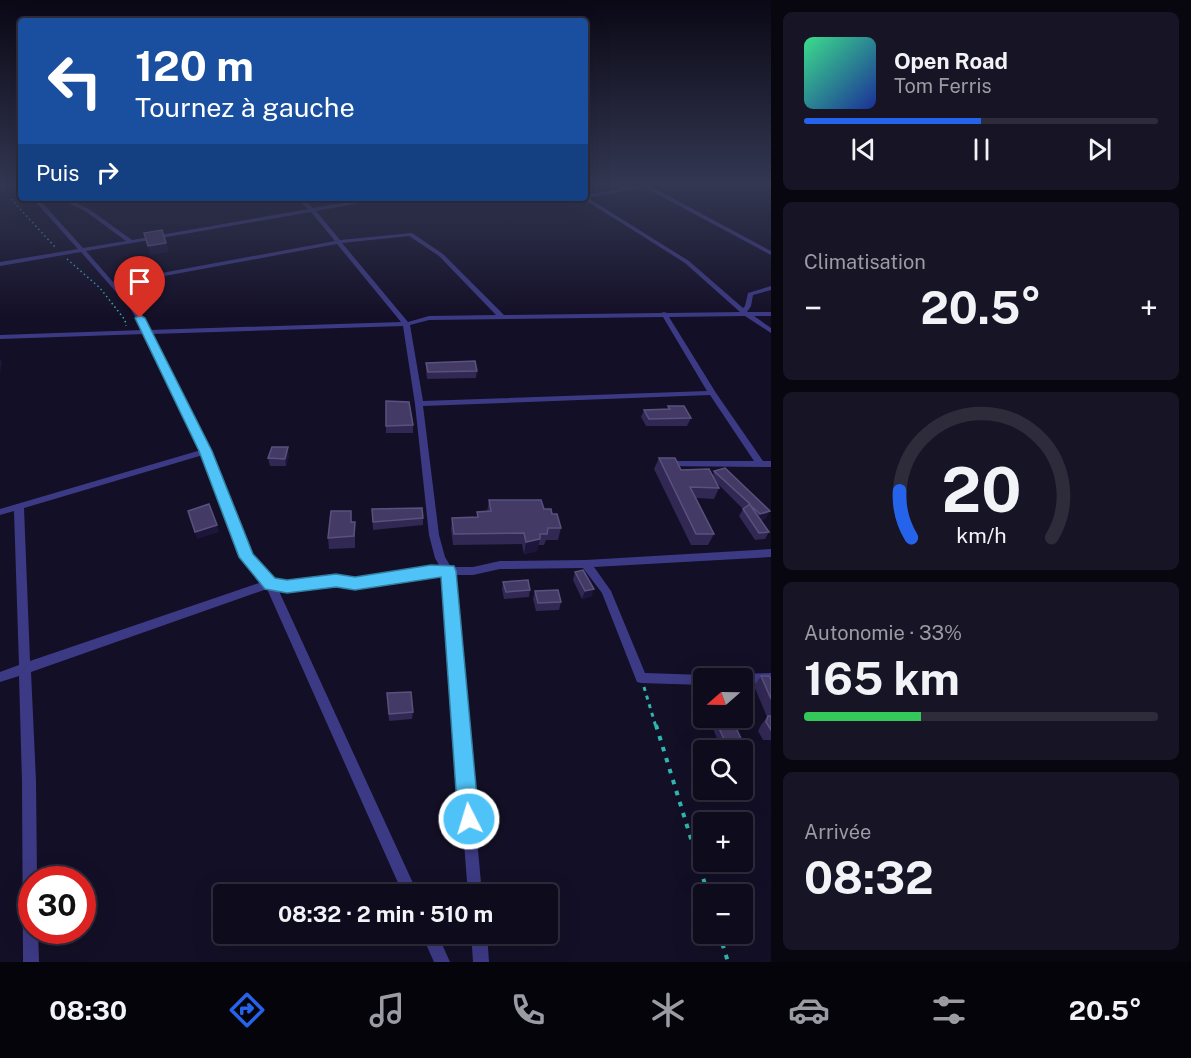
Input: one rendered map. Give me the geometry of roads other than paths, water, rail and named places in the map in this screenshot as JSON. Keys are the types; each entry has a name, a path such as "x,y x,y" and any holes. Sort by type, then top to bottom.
{"street":[{"path":"64,229 135,309 206,451 247,557 270,584 406,884"},
{"path":"112,229 130,242"},
{"path":"0,264 205,229"},
{"path":"327,229 405,324 419,404 434,535 440,558 448,571 474,884"},
{"path":"635,229 687,262 745,313 771,331"},
{"path":"726,229 771,253"},
{"path":"112,284 338,242 402,233 418,237 448,262 503,318"},
{"path":"745,313 750,294 770,288"},
{"path":"664,314 712,393 760,464"},
{"path":"0,337 405,324 429,318 771,314"},
{"path":"419,404 712,393"},
{"path":"0,512 206,451"},
{"path":"659,465 771,464"},
{"path":"19,507 29,781 31,962"},
{"path":"0,676 270,584 287,586 336,580 355,583 431,571 473,571 500,565 586,564 771,553"},
{"path":"586,564 606,591 641,678 693,680"},
{"path":"753,679 771,678"},
{"path":"434,944 442,962"},
{"path":"480,944 481,962"}]}
